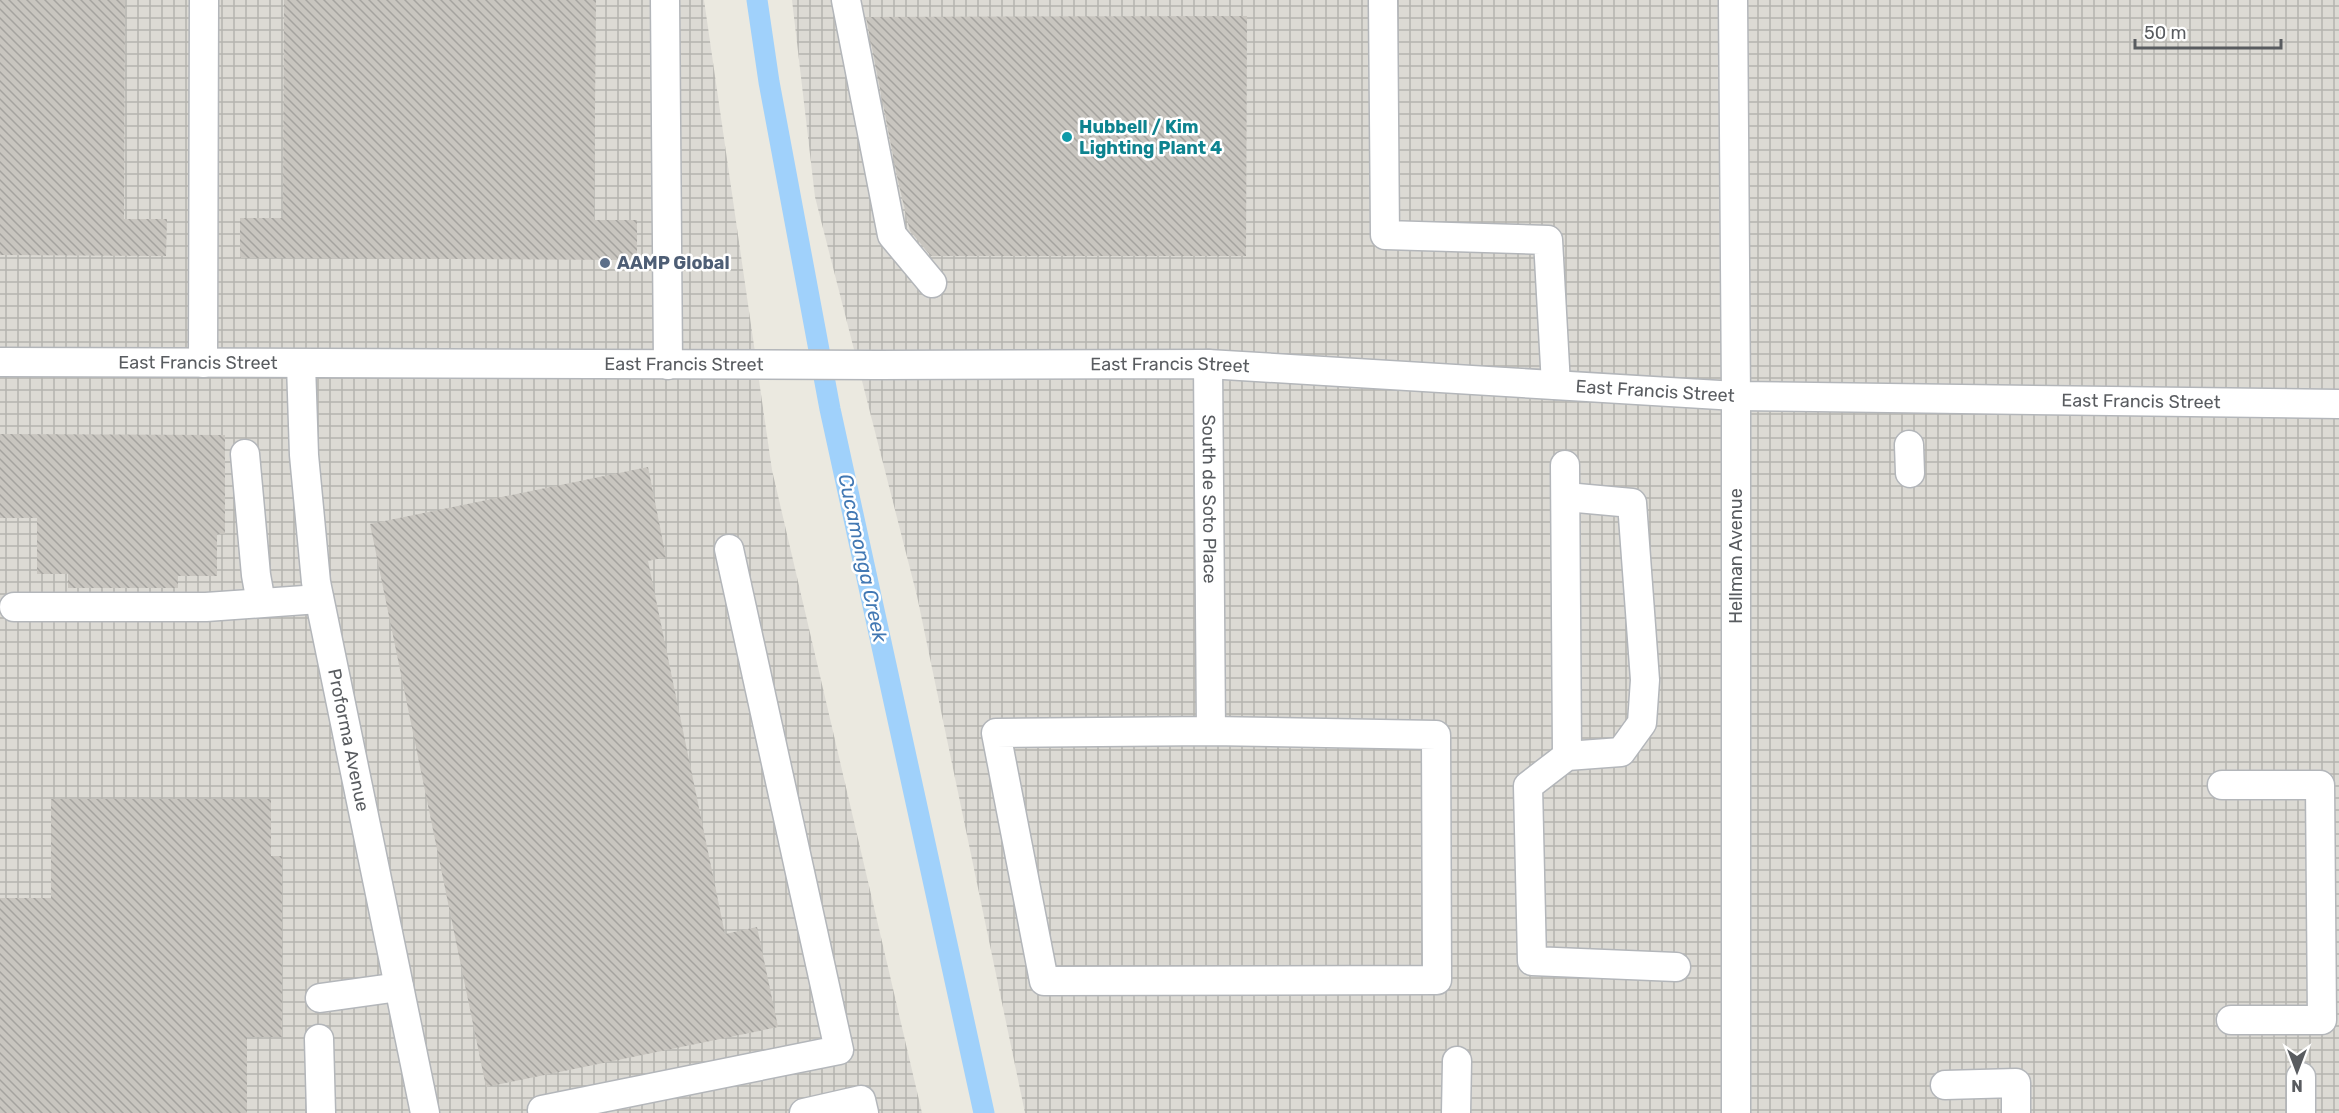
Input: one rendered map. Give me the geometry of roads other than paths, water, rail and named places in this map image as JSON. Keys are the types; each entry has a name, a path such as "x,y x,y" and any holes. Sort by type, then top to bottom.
{"street":[{"path":"203,363 204,0"},
{"path":"665,0 668,364"},
{"path":"846,0 891,235 932,283"},
{"path":"1383,0 1385,235 1548,240 1556,386"},
{"name":"Hellman Avenue","path":"1733,0 1736,396 1736,1113"},
{"name":"East Francis Street","path":"0,362 878,366 1208,364 1736,396 2339,404"},
{"name":"Proforma Avenue","path":"301,364 304,455 316,582 425,1113"},
{"name":"South de Soto Place","path":"1208,364 1211,731"},
{"path":"1909,445 1910,473"},
{"path":"245,454 256,575 261,603"},
{"path":"1565,465 1567,756"},
{"path":"1566,497 1632,503 1645,680 1642,723 1622,752 1567,756 1528,786 1532,961 1676,967"},
{"path":"542,1110 839,1050 729,549"},
{"path":"14,608 206,608 319,599"},
{"path":"1211,731 1436,735 1437,980 1044,981 996,733 1211,731"},
{"path":"2222,785 2320,785 2322,1020 2231,1020"},
{"path":"320,998 399,987"},
{"path":"319,1039 321,1113"},
{"path":"1456,1113 1457,1061"},
{"path":"2301,1077 2301,1113"},
{"path":"1945,1085 2016,1083 2016,1113"},
{"path":"804,1113 861,1100 864,1113"}],"waterway":[{"name":"Cucamonga Creek","path":"757,0 769,82 830,409 984,1113"}],"place":[{"name":"Hubbell / Kim Lighting Plant 4","path":"1067,137"},
{"name":"AAMP Global","path":"605,263"}]}
